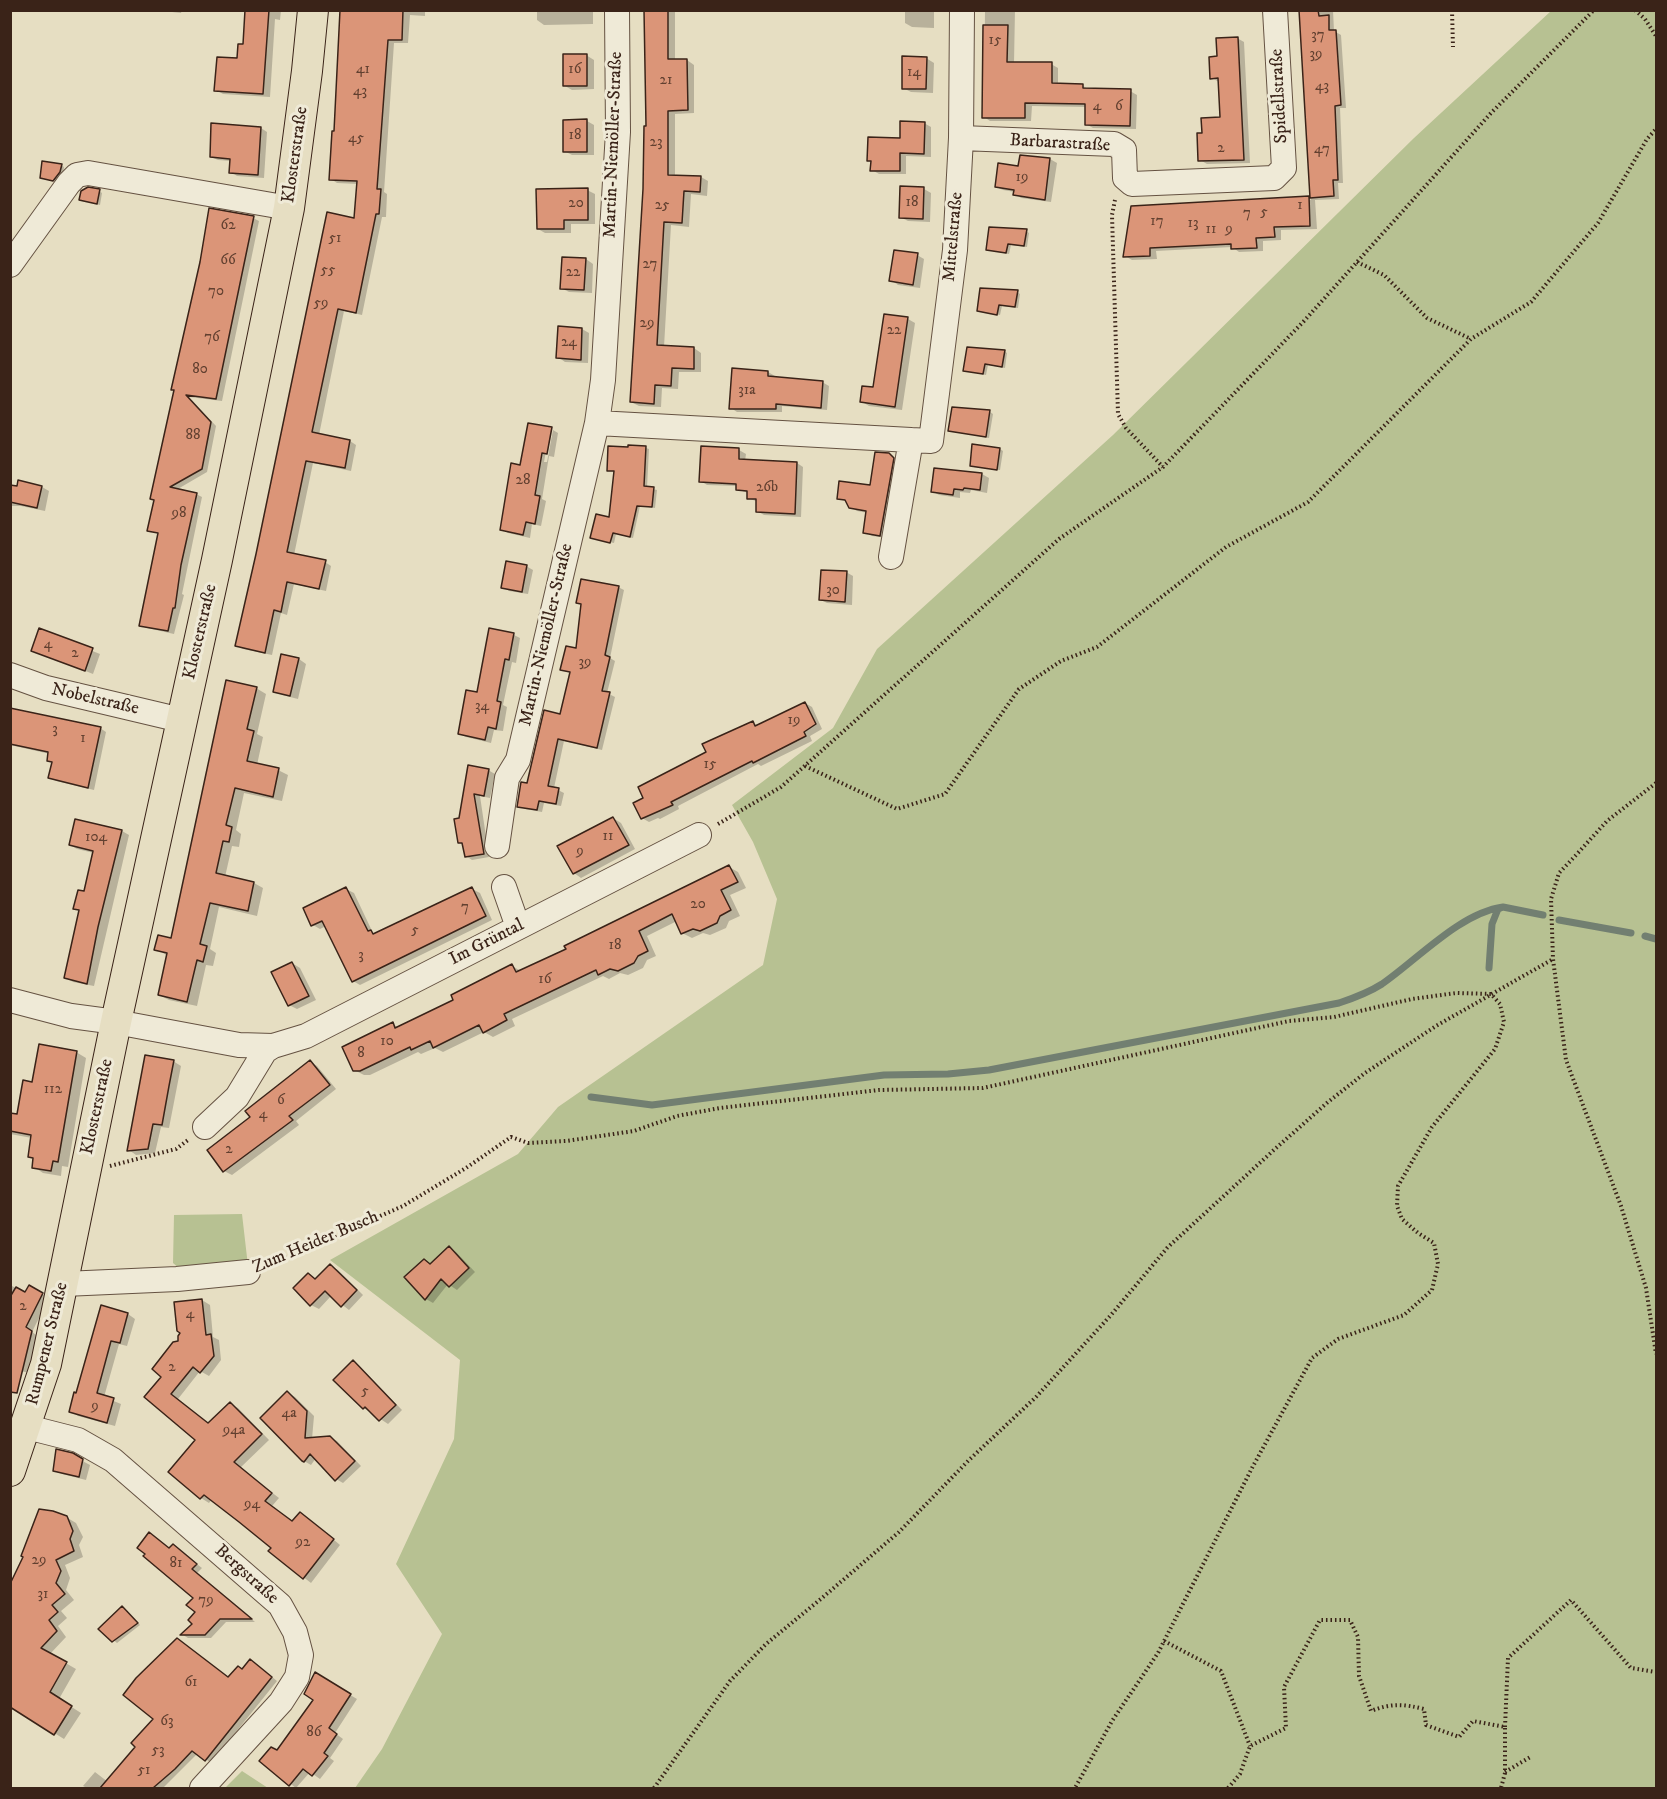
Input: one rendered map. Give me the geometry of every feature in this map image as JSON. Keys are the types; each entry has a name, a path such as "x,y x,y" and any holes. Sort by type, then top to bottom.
{"main road":[{"name":"Klosterstraße","path":"70,1250 116,1022 217,560 290,208 308,70 313,10"},
{"name":"Rumpener Straße","path":"10,1471 20,1433 46,1364 70,1250"}],"street":[{"name":"Martin-Niemöller-Straße","path":"496,846 507,778 518,760 597,423 603,380 618,132 617,10"},
{"name":"Mittelstraße","path":"597,423 931,441 955,250 961,138 962,10"},
{"name":"Spidellstraße","path":"1132,184 1274,178 1284,168 1275,10"},
{"name":"Barbarastraße","path":"961,138 1114,144 1124,150 1125,178 1132,184"},
{"path":"10,266 77,175 88,173 290,208"},
{"path":"891,558 911,440"},
{"name":"Nobelstraße","path":"10,675 46,688 182,720"},
{"name":"Im Grüntal","path":"10,1000 71,1016 238,1045 273,1046 306,1036 699,835"},
{"path":"504,887 518,927"},
{"path":"205,1127 237,1097 265,1051 273,1046"},
{"name":"Zum Heider Busch","path":"64,1284 177,1280 248,1272"},
{"name":"Bergstraße","path":"20,1433 78,1440 113,1460 280,1605 295,1632 301,1655 297,1677 281,1702 202,1788"}],"path":[{"path":"1452,10 1454,47"},
{"path":"699,835 781,788 1059,539 1162,467 1304,321 1491,113 1594,10"},
{"path":"1635,10 1646,19 1656,36"},
{"path":"805,766 897,809 945,794 1019,689 1061,661 1097,646 1226,547 1308,502 1472,339 1531,302 1598,223 1647,139 1656,129"},
{"path":"1132,184 1116,194 1112,215 1118,414 1126,428 1162,467"},
{"path":"1357,262 1384,274 1427,318 1472,339"},
{"path":"1656,783 1607,821 1559,873 1551,899 1553,959 1566,1060 1646,1288 1656,1354"},
{"path":"654,1788 730,1681 765,1644 899,1532 969,1460 1036,1397 1167,1248 1284,1141 1365,1073 1436,1026 1553,959"},
{"name":"Zum Heider Busch","path":"248,1272 279,1262 403,1206 466,1168 511,1137 528,1143 566,1141 634,1131 677,1116 720,1108 879,1090 983,1088 1289,1021 1334,1017 1412,999 1456,993 1491,994"},
{"path":"1075,1788 1112,1721 1164,1641 1252,1468 1312,1358 1338,1339 1404,1315 1432,1290 1438,1264 1434,1243 1402,1219 1397,1206 1398,1186 1432,1127 1495,1049 1504,1022 1500,1004 1491,994"},
{"path":"85,1169 108,1167 176,1149 205,1127"},
{"path":"1501,1788 1505,1773 1508,1658 1571,1600 1631,1668 1656,1672"},
{"path":"1250,1746 1286,1728 1284,1687 1320,1620 1350,1620 1358,1637 1359,1676 1371,1711 1385,1705 1399,1704 1406,1708 1424,1710 1426,1725 1459,1737 1473,1721 1505,1727"},
{"path":"1164,1641 1221,1671 1250,1746 1240,1774 1228,1788"},
{"path":"1505,1773 1532,1756"}],"green space":[{"path":"1551,11 1656,11 1656,1788 355,1788 382,1749 442,1634 396,1564 454,1439 460,1360 330,1260 518,1154 558,1107 763,965 777,899 753,842 732,805 833,728 877,649 1113,435 1414,138"},
{"path":"242,1214 248,1266 180,1269 173,1263 174,1215"},
{"path":"242,1771 268,1788 225,1788"}],"building":[{"path":"245,10 269,10 263,94 214,91 217,57 237,58 238,44 243,44"},
{"path":"340,10 403,10 402,40 388,40 377,189 381,189 379,214 376,214 356,313 338,309 312,432 350,440 345,468 306,461 287,552 326,560 319,589 287,582 281,612 274,610 265,653 235,646 327,212 354,218 357,181 329,180 332,131 334,131"},
{"path":"644,10 668,10 668,59 687,59 688,110 668,111 668,175 701,176 700,192 684,191 682,223 664,222 657,345 694,347 694,369 672,368 671,386 655,385 654,404 630,402 643,189 644,126 646,126"},
{"path":"1299,10 1318,10 1319,16 1329,15 1329,30 1336,30 1341,105 1335,106 1338,180 1333,180 1334,196 1310,198"},
{"path":"983,25 1008,25 1007,62 1052,62 1052,83 1083,84 1083,88 1131,89 1130,126 1085,125 1085,104 1025,103 1025,118 982,118"},
{"path":"1238,37 1244,160 1198,161 1197,133 1202,133 1201,118 1220,117 1218,78 1210,79 1209,57 1217,56 1216,38"},
{"path":"563,54 587,54 587,86 563,86"},
{"path":"902,56 927,57 926,89 902,89"},
{"path":"587,119 587,152 563,152 563,120"},
{"path":"900,121 925,122 924,154 900,153 900,171 870,171 871,161 867,161 868,137 900,138"},
{"path":"211,123 261,127 258,175 229,173 230,159 210,157"},
{"path":"1020,155 1050,158 1045,200 1013,195 1014,190 995,187 998,163 1018,166"},
{"path":"42,161 62,164 60,172 53,181 40,178"},
{"path":"900,186 924,187 923,219 899,218"},
{"path":"88,187 100,189 97,204 79,200 81,191"},
{"path":"588,188 588,220 564,220 564,229 537,229 536,189"},
{"path":"1309,196 1310,226 1274,227 1275,237 1256,238 1257,248 1231,249 1231,244 1150,248 1150,256 1123,257 1131,206"},
{"path":"209,208 254,216 216,399 186,395 211,422 202,469 170,487 197,493 181,565 175,608 173,608 168,631 139,626 158,533 147,531 154,500 150,499 174,390 171,390 200,262"},
{"path":"989,227 1027,229 1024,246 1008,244 1006,253 986,250"},
{"path":"894,250 918,253 913,285 889,281"},
{"path":"562,257 586,258 584,290 560,289"},
{"path":"980,288 1018,290 1015,307 999,305 997,315 977,311"},
{"path":"884,314 908,317 895,407 860,402 862,386 873,387"},
{"path":"558,326 582,328 581,360 556,358"},
{"path":"967,347 1005,350 1002,367 985,364 983,374 963,371"},
{"path":"732,368 768,371 768,376 823,381 821,408 776,404 776,409 729,409"},
{"path":"952,407 990,410 986,437 948,431"},
{"path":"528,423 552,427 547,454 542,453 535,495 540,496 535,524 526,522 523,535 500,530 511,463 520,465"},
{"path":"972,444 1000,448 997,470 970,466"},
{"path":"628,445 646,446 644,486 654,487 652,507 637,506 630,537 613,533 610,543 590,538 596,514 609,517 614,471 607,471 608,446 628,447"},
{"path":"701,446 739,448 739,459 797,462 795,514 756,512 756,499 747,499 747,491 736,490 736,484 699,482"},
{"path":"875,452 889,453 894,458 880,536 863,533 866,511 849,508 845,500 837,499 839,481 870,485"},
{"path":"934,468 982,473 980,490 954,489 953,495 931,492"},
{"path":"18,480 42,486 37,508 10,502 10,485 17,486"},
{"path":"506,561 527,565 522,592 501,588"},
{"path":"821,570 847,571 845,602 819,600"},
{"path":"581,579 619,586 605,655 610,657 602,691 610,692 597,748 558,739 548,786 559,788 556,804 539,801 537,810 517,807 521,782 527,783 544,710 560,714 570,672 560,670 566,646 576,648 581,604 576,603"},
{"path":"39,628 93,648 85,671 31,651"},
{"path":"489,628 514,633 509,660 505,659 497,701 501,702 496,729 488,727 485,740 458,734 466,690 477,692"},
{"path":"281,654 299,658 290,696 273,692"},
{"path":"226,680 257,687 247,729 254,731 247,761 279,768 273,797 235,788 226,825 232,827 229,842 223,841 216,873 254,882 248,911 210,903 200,944 207,946 203,962 197,960 187,1002 158,995 167,953 154,950 158,935 171,938"},
{"path":"805,702 816,724 804,732 806,736 753,763 752,761 671,802 673,805 641,819 633,803 643,798 638,787 706,752 702,744 753,721 755,726"},
{"path":"10,708 101,727 88,788 48,778 52,762 47,761 48,752 10,744"},
{"path":"468,765 489,769 484,796 474,794 484,854 465,857 462,843 458,843 454,819 459,818"},
{"path":"613,817 629,845 573,874 557,846"},
{"path":"75,819 122,830 98,927 87,984 64,978 79,910 73,909 78,890 84,891 93,851 69,845"},
{"path":"729,865 738,882 721,890 731,910 720,916 717,923 700,931 693,929 681,934 672,914 639,931 648,951 638,956 634,963 618,971 610,969 598,975 596,970 504,1014 507,1020 483,1033 479,1025 433,1048 430,1041 411,1050 410,1047 360,1071 353,1071 342,1047 393,1022 395,1028 453,1000 451,995 512,964 516,972 566,949 564,946"},
{"path":"346,887 368,931 371,930 373,934 472,887 486,916 352,982 322,921 311,926 303,908"},
{"path":"292,962 309,996 288,1006 271,972"},
{"path":"39,1044 77,1051 58,1162 53,1161 51,1171 32,1168 33,1158 28,1157 31,1135 10,1131 10,1113 17,1114 23,1080 32,1082"},
{"path":"145,1055 174,1060 162,1125 153,1124 148,1149 127,1151"},
{"path":"310,1060 330,1085 289,1116 293,1120 223,1172 207,1150 250,1117 245,1111"},
{"path":"449,1246 469,1268 449,1287 441,1279 425,1300 404,1277 424,1259 430,1264"},
{"path":"330,1264 357,1290 341,1307 325,1291 310,1306 293,1288 308,1273 315,1279"},
{"path":"29,1285 43,1293 26,1327 32,1331 17,1393 10,1392 10,1297 16,1287 25,1292"},
{"path":"202,1299 206,1335 211,1334 214,1356 200,1373 193,1367 171,1394 208,1423 230,1402 262,1434 234,1462 272,1493 265,1501 292,1521 300,1512 334,1539 303,1579 268,1551 271,1548 239,1522 204,1495 200,1499 168,1472 195,1440 144,1397 161,1377 152,1369 173,1342 178,1341 180,1333 177,1331 174,1302"},
{"path":"101,1305 128,1313 120,1343 111,1341 97,1393 114,1398 107,1423 69,1412"},
{"path":"353,1360 396,1405 379,1421 333,1380"},
{"path":"287,1391 307,1411 305,1438 330,1436 355,1461 335,1481 310,1454 304,1462 302,1461 260,1418"},
{"path":"56,1449 73,1453 83,1459 79,1477 53,1471"},
{"path":"39,1509 67,1516 73,1531 70,1539 74,1551 56,1560 61,1571 56,1583 65,1594 52,1605 58,1612 49,1620 57,1631 41,1648 67,1662 50,1692 72,1706 54,1735 10,1707 10,1584 23,1557 21,1556"},
{"path":"149,1532 169,1548 173,1544 197,1564 192,1569 252,1619 220,1619 205,1635 180,1635 192,1624 188,1620 195,1612 186,1605 193,1598 143,1556 145,1554 137,1548"},
{"path":"122,1606 138,1623 112,1642 98,1629"},
{"path":"177,1638 228,1677 238,1666 242,1669 250,1659 272,1677 205,1761 192,1751 153,1788 100,1788 135,1747 131,1743 153,1719 123,1695 136,1678"},
{"path":"315,1672 351,1694 329,1728 337,1734 324,1753 328,1756 312,1776 303,1769 289,1786 259,1761 271,1747 277,1750 313,1700 304,1694"}],"waterway":[{"path":"1489,968 1492,924 1498,909 1503,907 1543,915"},
{"path":"591,1097 652,1105 884,1075 948,1074 989,1070 1339,1003 1382,984 1455,927 1487,911 1503,907"},
{"path":"1559,920 1631,933"},
{"path":"1645,936 1656,939"}]}
